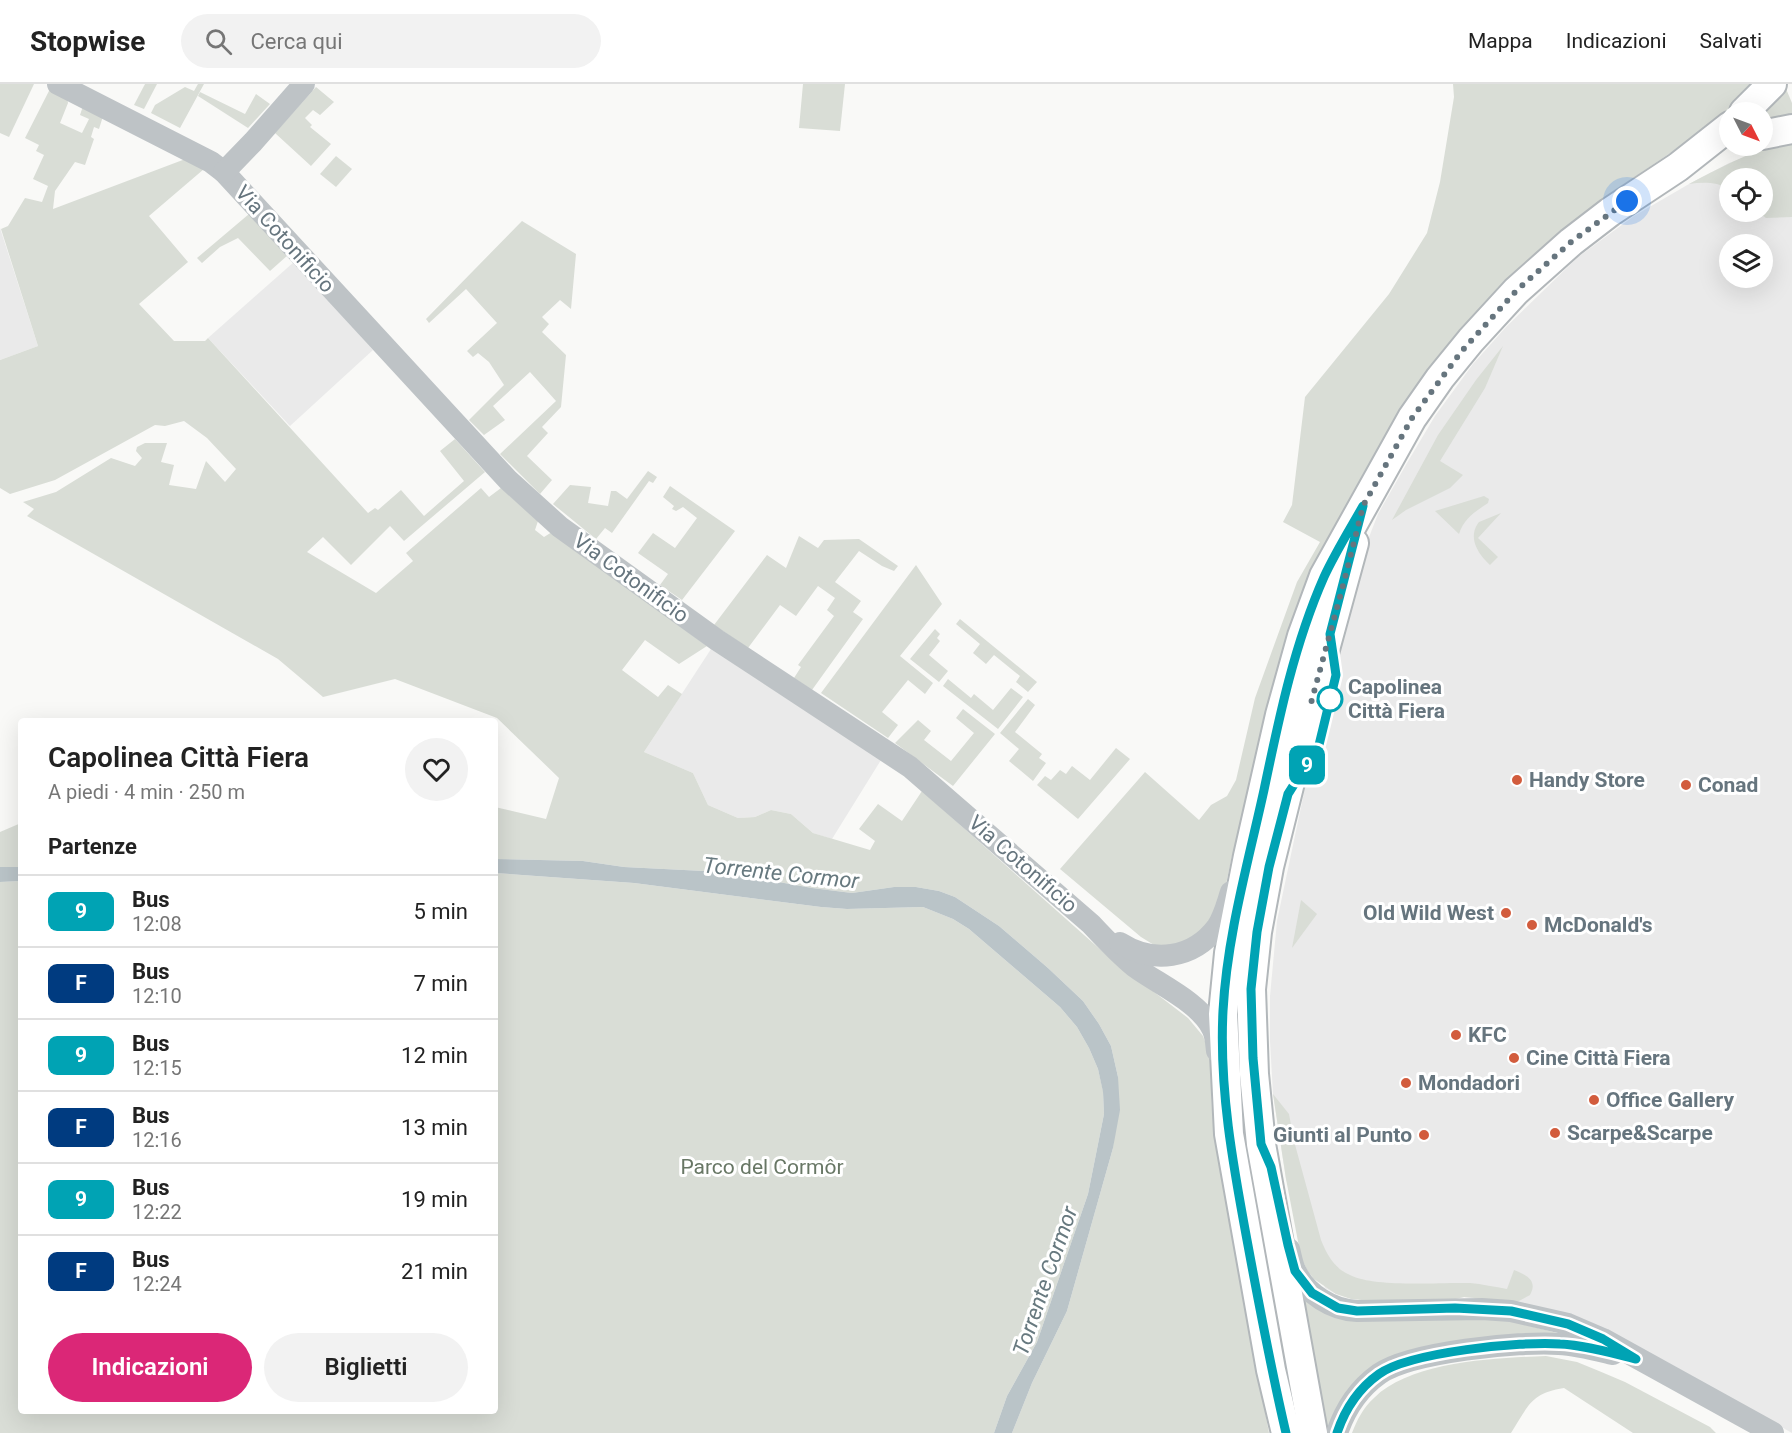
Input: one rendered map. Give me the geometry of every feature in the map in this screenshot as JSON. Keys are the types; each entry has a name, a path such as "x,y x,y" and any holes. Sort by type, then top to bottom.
{"main road":[{"path":"1754,102 1772,84"},
{"path":"1773,133 1792,129"},
{"path":"1286,1433 1271,1370 1228,1134 1224,1046 1228,953 1280,715 1302,636 1324,576 1412,418 1440,378 1516,291 1571,242 1610,212 1678,168 1719,135"},
{"path":"1678,168 1719,151"},
{"path":"1313,1433 1261,1144 1254,1064 1251,989 1257,932 1269,867 1363,506"}],"street":[{"name":"Via Cotonificio","path":"58,84 194,152 224,172 508,480 560,527 717,640 910,767 1091,924 1115,950 1135,967 1193,1006 1211,1025 1216,1037 1222,1119 1228,1134"},
{"name":"Via Cotonificio","path":"224,172 304,84"},
{"name":"Via Cotonificio","path":"1091,924 1133,952 1143,955 1172,956 1190,950 1199,945 1216,928 1223,916 1235,879 1248,856"},
{"path":"1261,1144 1271,1167 1295,1271 1312,1293 1325,1302 1352,1311 1455,1308 1511,1311 1568,1324 1603,1339 1773,1433"},
{"path":"1338,1433 1347,1408 1367,1384 1381,1372 1420,1358 1527,1342 1561,1344 1636,1359"}],"shaded area":[{"path":"1792,141 1792,1433 1667,1362 1497,1300 1464,1297 1447,1301 1336,1294 1325,1288 1286,1179 1273,1094 1270,996 1277,921 1320,717 1364,550 1378,514 1435,416 1473,364 1506,327 1578,257 1634,216 1719,168 1719,222 1773,222 1773,168 1719,168 1749,156 1773,156 1773,148"},
{"path":"0,228 38,346 0,360"},
{"path":"294,262 373,350 290,426 208,338"},
{"path":"711,649 881,760 832,839 813,833 791,814 771,810 755,817 738,818 708,805 693,773 644,752"},
{"path":"498,859 583,861 624,867 724,872 852,893 894,887 916,887 939,891 955,897 999,926 1083,1001 1099,1024 1111,1046 1118,1077 1120,1110 1113,1148 1067,1311 1032,1383 1012,1433 994,1433 1007,1396 1037,1342 1088,1194 1104,1114 1103,1092 1098,1069 1077,1027 1060,1007 969,929 953,919 923,907 847,909 821,907 634,883 498,873"},
{"path":"0,867 18,867 18,881 0,882"}],"green space":[{"path":"0,84 34,84 9,137 0,133"},
{"path":"145,84 157,84 144,109 134,105"},
{"path":"198,84 204,84 180,128 151,113 155,105 185,87 194,91"},
{"path":"803,84 845,84 840,131 799,128"},
{"path":"1453,84 1760,84 1742,102 1719,102 1719,120 1608,195 1537,253 1419,383 1245,836 1232,856 1222,903 1214,922 1167,953 1141,937 1060,869 1145,772 1199,820 1211,805 1227,796 1236,780 1255,698 1297,582 1320,542 1283,522 1292,505 1305,397 1389,294 1427,233 1440,182 1454,97"},
{"path":"1784,84 1792,103 1792,115 1773,120 1773,102 1770,102"},
{"path":"51,87 67,95 68,103 60,123 82,133 89,119 80,115 84,103 104,113 99,129 94,127 91,137 94,139 85,165 75,162 55,191 53,209 188,158 204,169 149,216 188,262 139,304 174,341 205,341 208,338 368,513 375,508 378,510 401,490 424,516 464,481 440,451 455,439 485,472 404,541 390,526 351,565 323,537 307,552 376,593 413,561 406,553 481,488 489,497 501,488 538,521 535,530 544,537 552,532 707,646 679,664 645,640 622,670 658,697 668,685 682,694 644,752 693,773 708,805 738,818 755,817 771,810 791,814 813,833 870,850 875,841 859,829 878,804 902,821 922,791 1111,959 1188,1018 1203,1036 1210,1055 1212,1111 1221,1172 1269,1433 1012,1433 1032,1383 1067,1311 1113,1148 1118,1077 1111,1046 1083,1001 999,926 955,897 939,891 916,887 894,887 852,893 724,872 624,867 583,861 498,859 498,808 546,819 559,778 498,718 395,679 323,697 278,659 27,516 34,509 23,502 56,492 111,458 135,466 142,458 136,451 137,447 145,443 167,443 161,462 174,465 169,485 196,489 206,461 225,482 236,469 207,438 184,421 165,426 155,425 55,480 10,494 0,488 0,360 38,346 1,229 8,226 25,198 42,202 48,186 33,179 44,155 36,151 39,145 25,138"},
{"path":"316,87 334,102 320,115 313,110 305,118 312,125 310,127 331,144 311,166 275,133"},
{"path":"200,92 245,114 256,94 270,104 248,128 198,96"},
{"path":"1792,141 1792,217 1773,218 1773,168 1721,168 1746,156 1773,156 1773,146"},
{"path":"336,156 352,169 336,187 320,174"},
{"path":"1719,169 1719,185 1689,184"},
{"path":"249,214 288,255 270,271 238,238 220,247 202,263 197,258"},
{"path":"522,221 576,254 571,309 560,300 542,317 549,324 542,332 566,355 561,407 542,427 548,433 527,456 552,480 540,494 500,454 556,401 530,372 493,406 505,420 484,435 469,420 504,385 489,362 478,353 473,357 467,351 497,323 466,289 429,323 426,319"},
{"path":"1503,346 1485,388 1440,461 1463,475 1450,488 1406,510 1392,520 1438,435"},
{"path":"648,471 657,477 653,483 649,481 612,533 605,528 596,539 553,504 570,485 591,487 588,503 608,506 611,491 616,491 627,499"},
{"path":"670,486 735,531 682,600 660,585 668,574 638,553 653,533 675,548 697,518 683,507 676,511 672,509 674,506 663,497"},
{"path":"1484,496 1489,499 1488,503 1467,520 1459,534 1435,511"},
{"path":"1501,513 1478,538 1498,557 1490,565 1478,551 1474,533 1479,522"},
{"path":"799,536 818,548 824,540 859,539 898,566 894,571 859,551 835,582 861,601 853,612 863,619 812,690 794,678 801,667 798,665 834,616 827,610 835,598 818,586 796,616 780,605 748,648 714,625 767,555 786,568"},
{"path":"916,565 942,604 900,656 933,683 925,694 908,680 882,712 898,725 888,738 821,693"},
{"path":"960,619 1037,682 1028,692 1016,682 1020,676 994,655 986,664 973,653 980,644 956,624"},
{"path":"935,629 940,634 937,638 940,641 929,655 948,671 939,682 910,659"},
{"path":"948,679 971,698 974,694 993,710 1011,688 1023,697 998,729 943,686"},
{"path":"1028,699 1035,705 1015,732 1042,754 1039,758 1046,763 1033,781 1009,761 1019,749 1000,733"},
{"path":"963,709 995,734 953,786 895,743 918,720 931,731 924,740 951,761 974,733 956,718"},
{"path":"1116,748 1130,759 1078,819 1037,785 1045,776 1051,780 1060,770 1066,774 1072,766 1090,780"},
{"path":"18,824 18,867 0,867 0,832"},
{"name":"Parco del Cormôr","path":"498,873 634,883 821,907 847,909 923,907 953,919 969,929 1060,1007 1077,1027 1098,1069 1103,1091 1104,1114 1088,1194 1037,1342 1007,1396 994,1433 0,1433 0,882 18,881 18,1414 498,1414"},
{"path":"1301,900 1317,914 1292,948"},
{"path":"1273,1094 1289,1114 1294,1141 1321,1240 1329,1256 1340,1269 1350,1275 1375,1282 1470,1283 1507,1289 1514,1270 1527,1276 1532,1282 1530,1295 1517,1302 1464,1297 1447,1301 1382,1302 1351,1299 1336,1294 1314,1279 1301,1257"},
{"path":"1297,1290 1306,1298 1499,1318 1592,1342 1408,1352 1329,1433 1323,1433"},
{"path":"1546,1356 1577,1362 1625,1382 1710,1427 1716,1433 1633,1433 1564,1388 1544,1393 1531,1403 1511,1433 1352,1433 1361,1414 1374,1398 1409,1376 1431,1369 1479,1360"}],"bus line":[{"name":"9","path":"1286,1433 1271,1370 1228,1134 1223,1014 1228,953 1280,715 1302,636 1324,576 1363,506 1330,634 1336,675 1319,745 1288,794 1269,867 1257,932 1251,989 1253,1058 1261,1144 1271,1167 1295,1271 1312,1293 1338,1308 1352,1311 1455,1308 1511,1311 1568,1324 1603,1339 1636,1359 1561,1344 1527,1342 1420,1358 1381,1372 1367,1384 1347,1408 1337,1433"}],"place":[{"name":"Capolinea Città Fiera","path":"1330,699"},
{"name":"Handy Store","path":"1517,780"},
{"name":"Conad","path":"1686,785"},
{"name":"Old Wild West","path":"1506,913"},
{"name":"McDonald's","path":"1532,925"},
{"name":"KFC","path":"1456,1035"},
{"name":"Cine Città Fiera","path":"1514,1058"},
{"name":"Mondadori","path":"1406,1083"},
{"name":"Office Gallery","path":"1594,1100"},
{"name":"Scarpe&Scarpe","path":"1555,1133"},
{"name":"Giunti al Punto","path":"1424,1135"}],"route":[{"path":"1330,699 1311,703 1363,506 1412,418 1461,352 1516,291 1571,242 1627,201"}],"water label":[{"name":"Torrente Cormor","path":"781,873"},
{"name":"Torrente Cormor","path":"1045,1281"}]}
